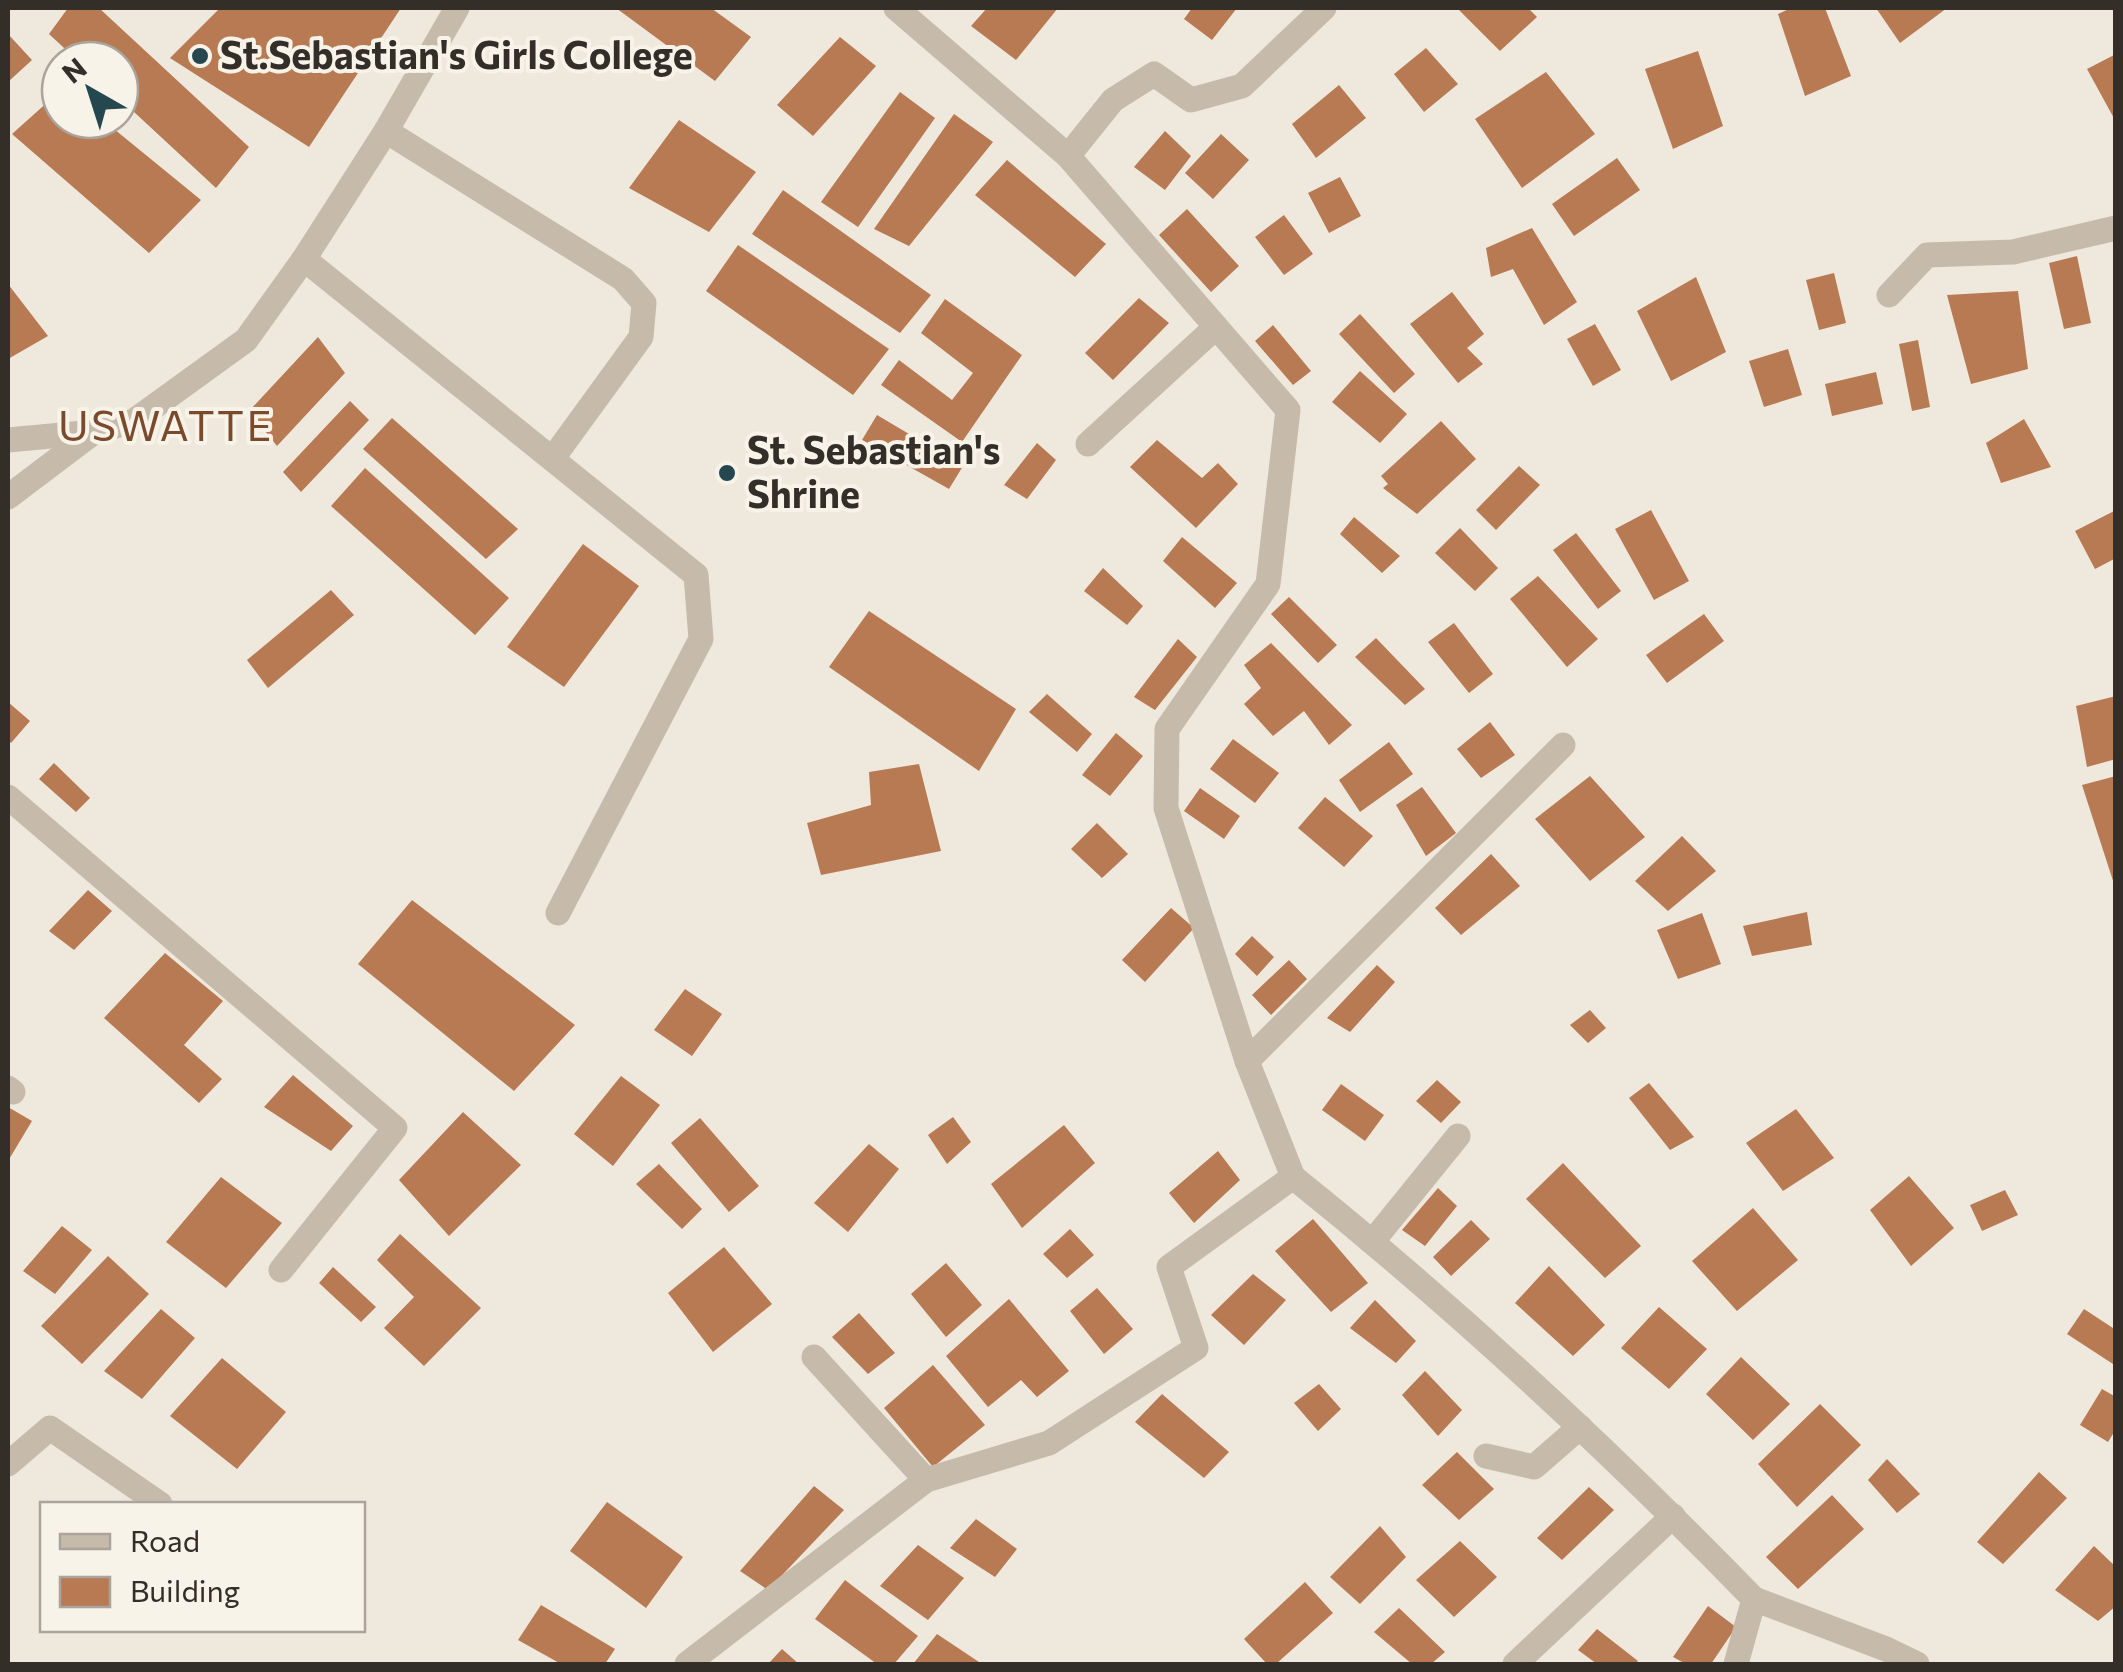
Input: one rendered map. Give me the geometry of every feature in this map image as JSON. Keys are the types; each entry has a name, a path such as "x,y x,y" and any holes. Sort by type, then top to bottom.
{"street":[{"path":"8,440 94,432 134,421 246,340 304,259 386,130 457,8"},
{"path":"896,8 1068,156 1288,410 1268,584 1166,729 1166,808 1247,1061 1293,1176 1373,1241 1580,1427 1754,1599 1916,1664"},
{"path":"1068,156 1114,100 1154,74 1191,100 1242,86 1324,8"},
{"path":"386,130 623,279 644,303 641,337 553,458"},
{"path":"1889,294 1927,255 2012,252 2116,228"},
{"path":"304,259 696,575 702,638 558,913"},
{"path":"1088,444 1216,326"},
{"path":"8,497 94,432"},
{"path":"1247,1061 1563,745"},
{"path":"8,797 394,1128 281,1270"},
{"path":"1373,1241 1458,1136"},
{"path":"687,1664 926,1480 1048,1444 1196,1348 1168,1267 1293,1176"},
{"path":"814,1357 926,1480"},
{"path":"1486,1456 1534,1467 1580,1427"},
{"path":"8,1464 50,1428 157,1502"},
{"path":"1514,1664 1673,1516"},
{"path":"1736,1664 1754,1599"}],"building":[{"path":"68,8 99,8 134,40 55,40 49,34"},
{"path":"220,8 401,8 309,147 170,58"},
{"path":"616,8 711,8 751,37 715,81"},
{"path":"987,8 1058,8 1016,60 971,26"},
{"path":"1192,8 1237,8 1212,40 1184,19"},
{"path":"1457,8 1528,8 1537,17 1500,51"},
{"path":"1791,8 1825,8 1851,76 1805,96 1778,14"},
{"path":"1876,8 1947,8 1900,43"},
{"path":"8,34 32,60 8,82"},
{"path":"840,37 876,66 813,136 777,105"},
{"path":"140,46 249,147 216,188 140,118"},
{"path":"1426,48 1458,84 1424,112 1394,74"},
{"path":"1698,51 1723,126 1673,149 1645,69"},
{"path":"2116,54 2116,122 2087,69"},
{"path":"1546,72 1595,134 1522,188 1475,119"},
{"path":"1339,85 1366,118 1316,158 1292,124"},
{"path":"900,92 935,118 858,227 821,202"},
{"path":"40,109 40,140 128,140 201,200 149,253 12,134"},
{"path":"954,114 993,142 909,246 874,229"},
{"path":"679,120 756,172 709,232 629,188"},
{"path":"1165,131 1191,156 1165,190 1134,167"},
{"path":"1221,134 1249,160 1213,199 1185,173"},
{"path":"1617,158 1640,190 1574,236 1552,204"},
{"path":"1007,160 1106,244 1075,277 975,195"},
{"path":"1340,177 1361,216 1329,233 1308,193"},
{"path":"783,190 931,295 900,333 752,234"},
{"path":"1187,209 1239,266 1211,292 1159,235"},
{"path":"1284,215 1313,254 1284,275 1255,237"},
{"path":"1532,228 1577,302 1544,325 1513,269 1491,277 1486,248"},
{"path":"738,245 889,349 853,395 706,291"},
{"path":"2077,256 2091,323 2064,329 2049,263"},
{"path":"1834,273 1846,323 1819,330 1806,280"},
{"path":"1696,277 1726,352 1671,381 1637,311"},
{"path":"8,284 48,336 8,359"},
{"path":"2018,291 2028,369 1971,384 1947,295"},
{"path":"1452,292 1484,334 1467,348 1483,364 1458,383 1410,324"},
{"path":"1139,298 1169,323 1113,380 1085,353"},
{"path":"945,299 1022,355 962,442 881,385 899,360 952,400 973,373 921,333"},
{"path":"1360,314 1415,374 1394,393 1339,334"},
{"path":"1595,324 1621,370 1593,386 1567,339"},
{"path":"1273,325 1311,371 1293,385 1255,341"},
{"path":"318,337 345,373 277,446 249,411"},
{"path":"1918,340 1930,407 1912,411 1899,344"},
{"path":"1788,349 1802,395 1764,407 1749,361"},
{"path":"1360,371 1407,414 1380,443 1332,402"},
{"path":"1876,372 1883,404 1832,416 1825,384"},
{"path":"350,401 369,420 301,492 283,472"},
{"path":"877,415 963,466 949,489 862,440"},
{"path":"392,418 518,529 486,559 363,449"},
{"path":"2024,419 2051,467 2001,483 1986,443"},
{"path":"1441,421 1476,459 1417,514 1383,488 1388,484 1381,476"},
{"path":"1157,440 1202,478 1218,463 1238,484 1196,528 1130,467"},
{"path":"1037,443 1056,460 1027,499 1004,485"},
{"path":"1519,466 1540,485 1496,530 1476,510"},
{"path":"365,468 509,598 475,635 331,506"},
{"path":"1651,510 1689,581 1654,600 1615,529"},
{"path":"2116,510 2116,558 2095,569 2075,531"},
{"path":"1354,517 1400,556 1382,573 1340,534"},
{"path":"1460,528 1498,568 1475,591 1435,553"},
{"path":"1576,533 1621,591 1598,609 1553,550"},
{"path":"1182,537 1237,583 1215,608 1163,561"},
{"path":"583,544 639,586 564,687 507,647"},
{"path":"1103,568 1143,606 1127,625 1084,591"},
{"path":"1538,576 1598,639 1567,667 1510,599"},
{"path":"331,590 354,615 268,688 247,660"},
{"path":"1289,597 1337,645 1318,663 1271,614"},
{"path":"869,611 1016,709 979,771 829,667"},
{"path":"1704,614 1724,641 1667,683 1646,655"},
{"path":"1454,623 1493,674 1469,693 1428,642"},
{"path":"1376,638 1425,689 1405,705 1355,657"},
{"path":"1178,639 1197,657 1155,710 1134,697"},
{"path":"1271,643 1352,725 1329,745 1304,711 1273,736 1244,704 1261,688 1244,665"},
{"path":"1047,694 1092,734 1077,752 1029,712"},
{"path":"2116,696 2116,759 2087,767 2076,706"},
{"path":"8,702 30,721 11,743 8,740"},
{"path":"1490,722 1515,755 1481,778 1457,749"},
{"path":"1116,733 1143,756 1110,796 1082,775"},
{"path":"1233,739 1279,773 1255,803 1210,769"},
{"path":"1389,742 1413,774 1360,812 1339,780"},
{"path":"54,763 90,798 76,812 39,779"},
{"path":"919,764 941,851 821,875 807,823 871,805 869,772"},
{"path":"1590,776 1645,837 1590,881 1535,819"},
{"path":"2116,776 2116,887 2115,887 2082,785"},
{"path":"1422,787 1456,833 1426,856 1396,805"},
{"path":"1200,788 1240,816 1224,839 1184,811"},
{"path":"1325,797 1373,836 1344,867 1298,828"},
{"path":"1097,823 1128,854 1102,878 1071,849"},
{"path":"1682,836 1716,871 1668,911 1635,881"},
{"path":"1491,854 1520,886 1461,935 1435,908"},
{"path":"88,890 112,911 74,950 49,931"},
{"path":"412,900 575,1025 514,1091 358,964"},
{"path":"1171,908 1194,928 1145,982 1122,960"},
{"path":"1807,912 1812,945 1752,956 1743,926"},
{"path":"1702,913 1721,964 1678,979 1657,930"},
{"path":"1252,936 1274,957 1257,976 1235,954"},
{"path":"165,953 223,1001 184,1045 222,1079 199,1103 104,1018"},
{"path":"1289,960 1307,979 1271,1015 1252,995"},
{"path":"1377,965 1395,982 1350,1032 1327,1018"},
{"path":"685,989 722,1014 692,1056 654,1030"},
{"path":"1590,1010 1606,1028 1588,1043 1570,1025"},
{"path":"293,1075 353,1126 331,1151 264,1107"},
{"path":"621,1076 660,1105 613,1166 574,1134"},
{"path":"1437,1080 1461,1102 1441,1123 1416,1101"},
{"path":"1649,1083 1694,1137 1670,1150 1629,1098"},
{"path":"1341,1084 1384,1115 1365,1141 1322,1110"},
{"path":"8,1107 32,1121 8,1161"},
{"path":"1796,1109 1834,1158 1783,1191 1746,1143"},
{"path":"463,1112 521,1165 449,1236 399,1180"},
{"path":"953,1117 971,1142 947,1164 928,1135"},
{"path":"700,1118 759,1186 729,1212 671,1143"},
{"path":"1064,1125 1095,1163 1022,1228 991,1184"},
{"path":"869,1144 899,1169 848,1232 814,1203"},
{"path":"1218,1151 1240,1180 1194,1223 1169,1193"},
{"path":"1563,1163 1641,1246 1605,1278 1526,1199"},
{"path":"659,1164 702,1209 682,1229 636,1184"},
{"path":"1909,1176 1954,1228 1911,1266 1870,1210"},
{"path":"221,1177 282,1223 226,1288 166,1242"},
{"path":"1438,1188 1457,1206 1425,1246 1402,1230"},
{"path":"2005,1190 2018,1215 1982,1231 1970,1205"},
{"path":"1753,1208 1798,1260 1737,1311 1692,1261"},
{"path":"1313,1219 1368,1283 1331,1312 1275,1251"},
{"path":"1471,1220 1490,1239 1451,1276 1433,1257"},
{"path":"62,1226 92,1250 55,1294 23,1271"},
{"path":"1070,1229 1094,1255 1067,1278 1043,1254"},
{"path":"400,1234 481,1308 424,1366 384,1328 414,1297 377,1260"},
{"path":"724,1247 772,1304 713,1352 668,1293"},
{"path":"108,1256 149,1294 82,1364 41,1326"},
{"path":"946,1263 982,1305 946,1337 911,1294"},
{"path":"1549,1266 1605,1325 1573,1356 1515,1303"},
{"path":"333,1267 376,1307 361,1322 319,1283"},
{"path":"1253,1274 1286,1300 1244,1345 1211,1315"},
{"path":"1097,1288 1133,1329 1104,1354 1070,1311"},
{"path":"1009,1299 1069,1371 1037,1397 1021,1380 988,1407 946,1356"},
{"path":"1375,1300 1416,1341 1396,1363 1350,1328"},
{"path":"1659,1307 1707,1349 1669,1389 1621,1348"},
{"path":"161,1309 195,1338 142,1399 104,1371"},
{"path":"2084,1309 2116,1330 2116,1366 2067,1334"},
{"path":"859,1313 895,1353 868,1374 832,1337"},
{"path":"1741,1357 1790,1404 1753,1440 1706,1394"},
{"path":"222,1358 286,1412 237,1469 170,1416"},
{"path":"933,1365 985,1425 933,1467 884,1408"},
{"path":"1425,1371 1462,1410 1438,1436 1402,1395"},
{"path":"1319,1384 1341,1409 1318,1431 1294,1403"},
{"path":"2102,1389 2116,1397 2116,1429 2108,1442 2080,1425"},
{"path":"1162,1394 1229,1452 1204,1478 1135,1422"},
{"path":"1820,1404 1861,1445 1797,1507 1758,1464"},
{"path":"1457,1452 1494,1489 1459,1520 1422,1485"},
{"path":"1887,1459 1920,1494 1897,1513 1868,1480"},
{"path":"2039,1472 2067,1498 2003,1564 1977,1542"},
{"path":"814,1486 844,1510 768,1590 740,1571"},
{"path":"1589,1487 1614,1510 1562,1560 1537,1538"},
{"path":"1832,1495 1864,1529 1798,1589 1766,1557"},
{"path":"607,1502 683,1557 646,1608 570,1551"},
{"path":"976,1519 1017,1549 995,1577 950,1548"},
{"path":"1380,1526 1406,1557 1360,1604 1330,1577"},
{"path":"1460,1541 1497,1577 1454,1617 1416,1580"},
{"path":"918,1545 964,1578 928,1620 880,1586"},
{"path":"2094,1546 2116,1567 2116,1606 2098,1621 2055,1590"},
{"path":"845,1580 918,1636 894,1664 877,1664 815,1619"},
{"path":"1305,1582 1333,1613 1276,1664 1267,1664 1244,1639"},
{"path":"541,1605 615,1649 605,1664 561,1664 518,1640"},
{"path":"1708,1606 1736,1627 1711,1664 1686,1664 1673,1657"},
{"path":"1399,1608 1445,1652 1431,1664 1412,1664 1374,1632"},
{"path":"1597,1629 1638,1661 1597,1664 1578,1650"},
{"path":"937,1634 982,1664 913,1664"},
{"path":"782,1649 799,1664 768,1664"}],"place":[{"name":"St.Sebastian's Girls College","path":"200,56"},
{"name":"St. Sebastian's Shrine","path":"727,473"}],"district":[{"name":"USWATTE","path":"166,426"}]}
